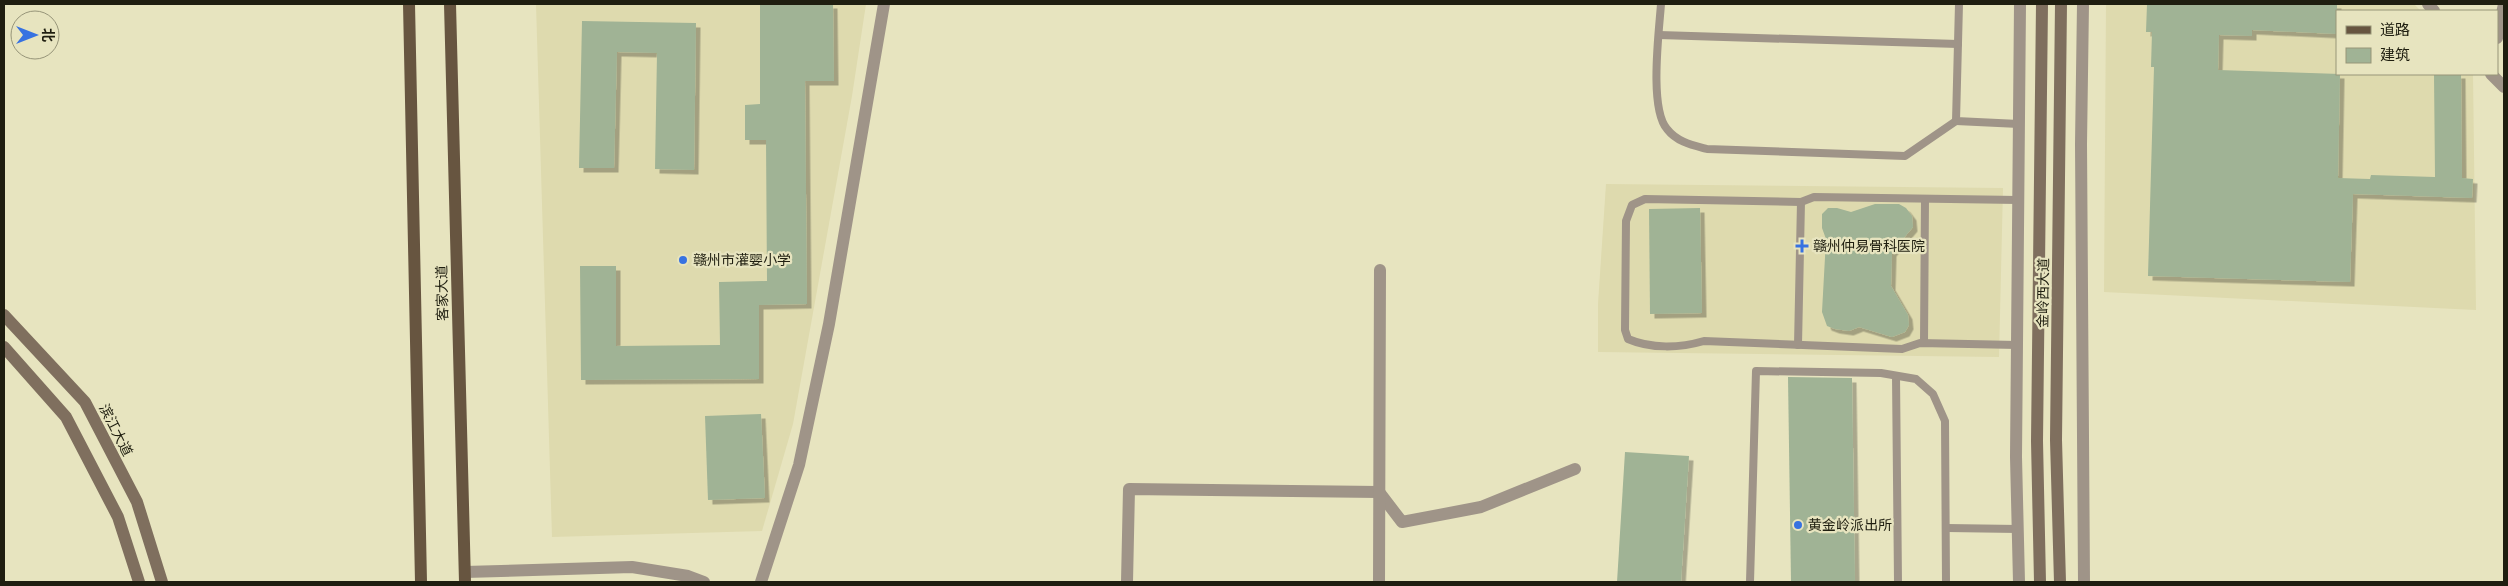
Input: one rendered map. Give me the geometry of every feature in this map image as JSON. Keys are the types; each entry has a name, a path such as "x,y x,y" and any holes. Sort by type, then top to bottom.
{"main road":[{"name":"客家大道","path":"409,4 421,582"},
{"name":"客家大道","path":"450,4 465,577"},
{"name":"金岭西大道","path":"2040,582 2037,441 2042,4"},
{"name":"金岭西大道","path":"2060,582 2056,440 2061,4"},
{"name":"滨江大道","path":"4,314 85,402 136,502 162,582"},
{"path":"4,348 66,417 118,517 139,582"}],"street":[{"path":"761,582 799,465 819,371 884,4"},
{"path":"2019,582 2017,345 2020,4"},
{"path":"2083,4 2081,144 2084,582"},
{"path":"2498,33 2504,4"},
{"path":"2492,75 2504,87"},
{"path":"1379,582 1380,270"},
{"path":"1379,492 1402,522 1481,507 1575,469"},
{"path":"1127,582 1128,489 1379,492"},
{"path":"465,577 632,567 688,576 704,582"}],"lane":[{"path":"1661,4 1656,96 1665,128 1681,142 1707,149 1905,156 1956,121 2019,124"},
{"path":"1956,121 1960,4"},
{"path":"1659,35 1958,44"},
{"path":"2017,345 1924,343 1902,349 1704,341 1689,345 1643,346 1628,339 1625,330 1626,221 1632,206 1645,199 1801,202 1814,197 2018,200"},
{"path":"1924,343 1925,199"},
{"path":"1798,345 1801,202"},
{"path":"1750,582 1756,371 1881,373 1916,379 1933,394 1945,421 1946,582"},
{"path":"1896,376 1898,582"},
{"path":"1947,528 2018,529"}],"shaded area":[{"name":"赣州市灌婴小学","path":"536,4 866,4 852,96 793,424 762,531 552,537"},
{"path":"2106,4 2414,4 2420,10 2336,10 2336,75 2473,75 2476,310 2104,292"},
{"name":"赣州仲易骨科医院","path":"1606,184 2003,188 1999,357 1598,352 1598,304"}],"building":[{"path":"760,4 833,4 834,81 805,81 807,304 759,305 759,379 581,380 580,266 616,266 616,346 720,345 719,282 767,281 766,140 745,140 745,105 760,104"},
{"path":"2147,4 2337,4 2336,34 2252,30 2252,36 2219,35 2218,70 2340,75 2338,178 2370,179 2371,175 2435,177 2434,75 2461,75 2462,178 2473,179 2472,198 2353,194 2350,282 2148,276 2154,67 2151,67 2152,32 2146,32"},
{"path":"582,21 696,23 694,170 655,169 657,53 617,52 614,168 579,168"},
{"path":"1875,204 1899,204 1906,208 1912,216 1913,227 1892,252 1891,286 1908,315 1909,325 1905,332 1892,337 1859,327 1849,331 1835,329 1827,326 1822,312 1826,239 1822,228 1822,214 1828,208 1837,208 1851,212"},
{"path":"1700,208 1702,313 1650,314 1649,209"},
{"path":"1788,377 1852,378 1855,582 1791,582"},
{"path":"761,414 765,498 708,500 705,416"},
{"path":"1625,452 1689,456 1681,582 1617,582"}],"place":[{"name":"赣州仲易骨科医院","path":"1802,246"},
{"name":"赣州市灌婴小学","path":"683,260"},
{"name":"黄金岭派出所","path":"1798,525"}]}
